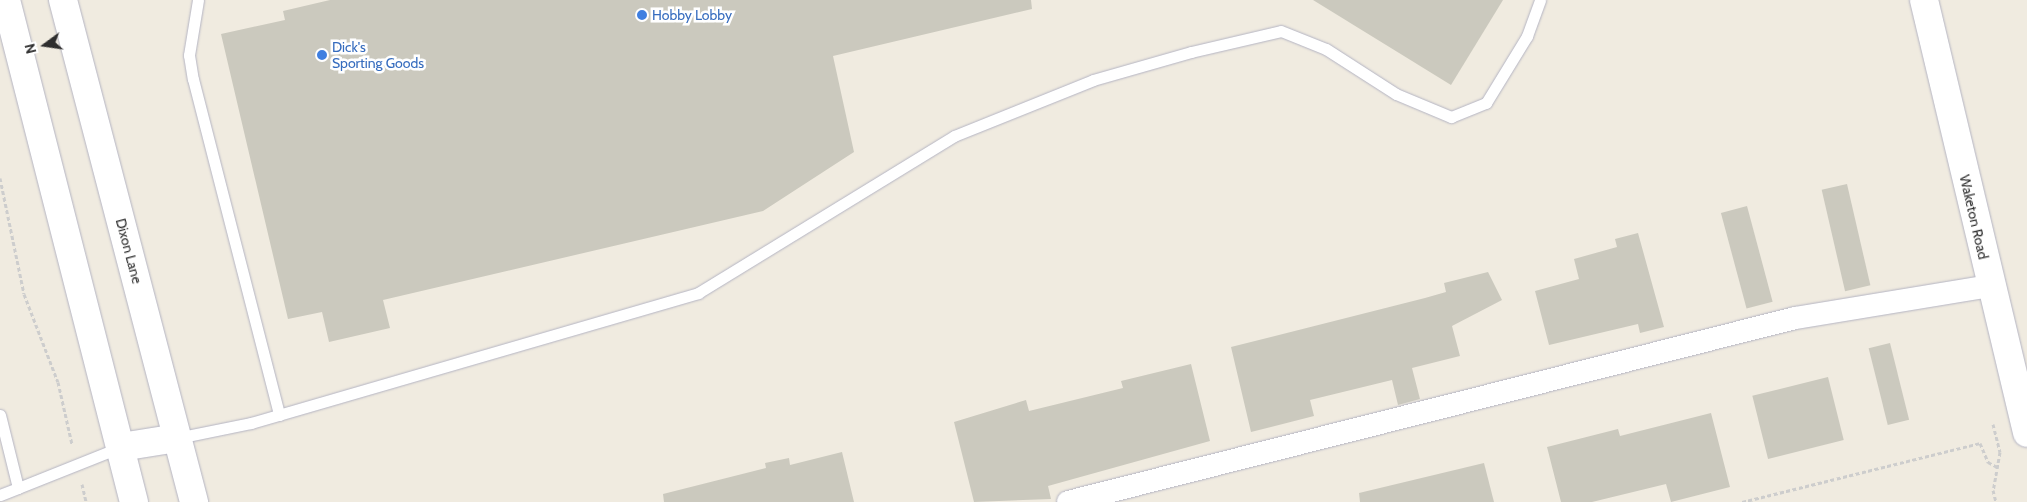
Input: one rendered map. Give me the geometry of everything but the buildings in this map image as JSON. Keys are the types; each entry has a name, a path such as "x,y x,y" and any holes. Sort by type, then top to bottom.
{"street":[{"path":"6,0 134,502"},
{"name":"Dixon Lane","path":"63,0 194,502"},
{"name":"Waketon Road","path":"1924,0 1990,286 2027,433"},
{"path":"1068,502 1795,318 1990,286"},
{"path":"121,447 177,438"}],"lane":[{"path":"198,0 189,55 193,79 279,415"},
{"path":"177,438 279,415 698,293 954,136 1093,80 1191,52 1281,31 1326,49 1396,94 1451,117 1486,103 1527,36 1540,0"},
{"path":"0,415 18,488"},
{"path":"0,495 76,462 121,447"}],"path":[{"path":"0,178 24,294 58,382 86,502"},
{"path":"1742,502 1980,443 1988,462 1999,468"},
{"path":"1993,490 1996,502"}],"place":[{"name":"Hobby Lobby","path":"642,15"},
{"name":"Dick's Sporting Goods","path":"322,55"}]}
